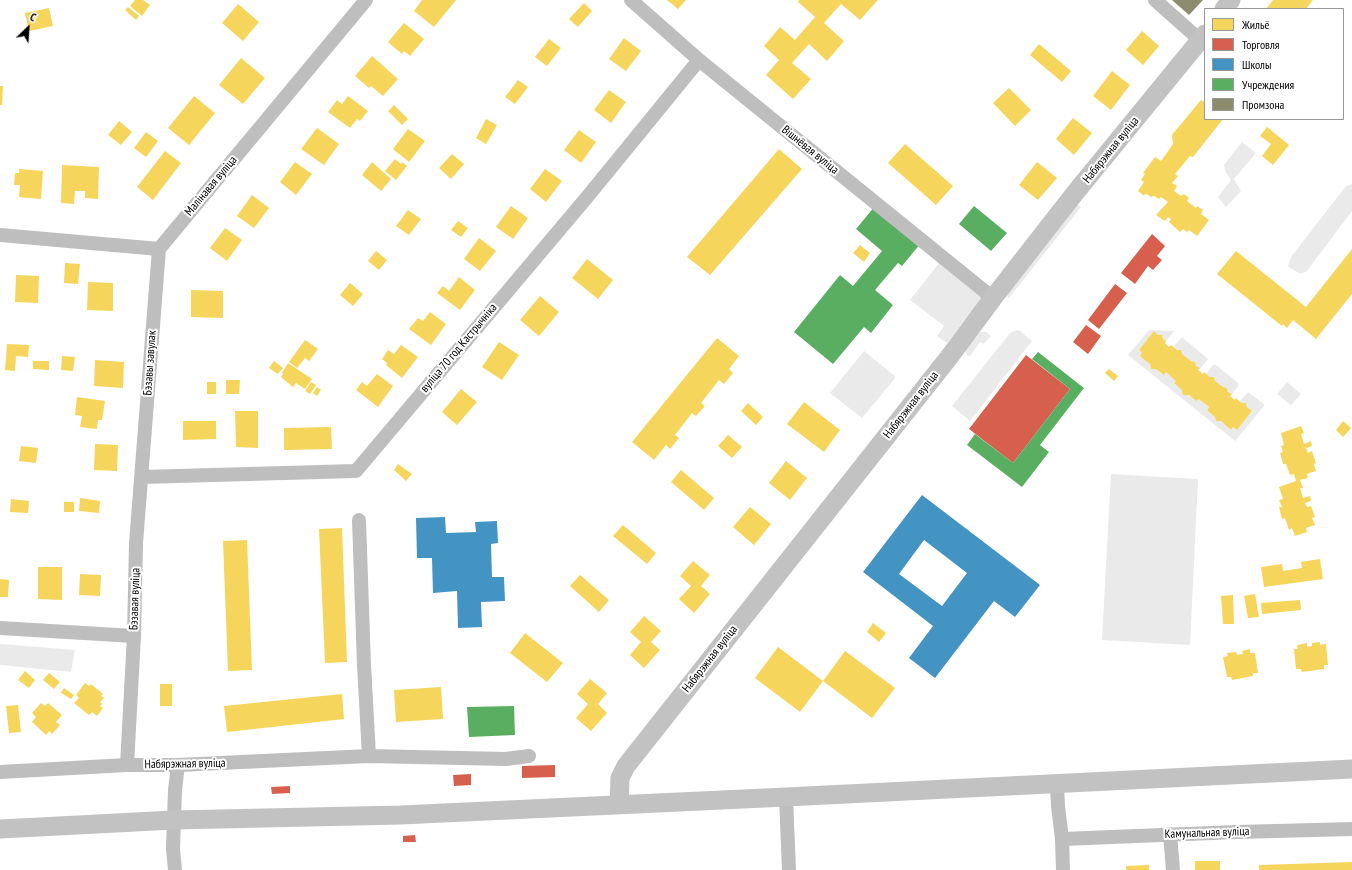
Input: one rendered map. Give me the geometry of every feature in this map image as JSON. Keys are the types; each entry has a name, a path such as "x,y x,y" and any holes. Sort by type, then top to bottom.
{"street":[{"name":"Малінавая вуліца","path":"159,249 366,0"},
{"name":"Вішнёвая вуліца","path":"631,0 699,60 992,298"},
{"path":"1155,0 1203,37"},
{"path":"1225,8 1231,0"},
{"name":"Набярэжная вуліца","path":"619,804 620,778 632,758 950,356 992,298 1075,193 1203,37"},
{"name":"вуліца 70 год Кастрычніка","path":"142,477 356,472 588,196 699,60"},
{"path":"0,235 159,249"},
{"name":"Бэзавы завулак","path":"142,477 159,249"},
{"name":"Бэзавая вуліца","path":"0,628 134,636 136,543 142,477"},
{"path":"359,520 364,665 370,756"},
{"path":"127,765 134,636"},
{"name":"Набярэжная вуліца","path":"0,772 127,765 178,765 370,756 506,760 530,756"},
{"path":"175,870 172,849 178,765"},
{"path":"0,829 174,820 401,814 786,797 1352,769"},
{"path":"1057,784 1063,870"},
{"path":"786,797 787,851 789,870"},
{"name":"Камунальная вуліца","path":"1062,839 1170,834 1352,829"},
{"path":"1170,834 1174,870"}],"shaded area":[{"path":"1242,142 1256,153 1234,179 1241,191 1226,207 1218,197 1231,180 1225,171 1224,165"},
{"path":"1352,184 1352,211 1307,271 1300,274 1288,266 1291,257 1346,186"},
{"path":"1074,202 1081,207 1009,298 1003,292"},
{"path":"940,262 983,296 947,343 937,336 944,326 910,300"},
{"path":"1016,330 1020,331 1032,341 970,421 952,406 1010,333"},
{"path":"1149,330 1174,331 1166,341 1163,339 1162,335 1158,335 1154,332 1139,350 1150,364 1151,369 1156,369 1164,375 1166,372 1177,381 1175,384 1183,390 1183,395 1189,395 1196,401 1199,399 1209,407 1207,410 1215,417 1216,421 1221,421 1231,430 1233,427 1237,430 1252,411 1247,407 1246,403 1242,403 1240,401 1248,392 1264,404 1264,406 1235,441 1128,355"},
{"path":"980,332 986,332 991,336 984,344 980,342 970,356 967,355 965,351"},
{"path":"1181,338 1183,338 1208,359 1200,369 1196,366 1195,362 1191,361 1182,354 1181,350 1177,350 1173,347"},
{"path":"864,351 896,377 862,418 830,393"},
{"path":"1213,365 1216,365 1238,383 1238,386 1232,394 1227,388 1215,381 1214,377 1210,377 1206,374"},
{"path":"1287,382 1301,394 1291,405 1277,394"},
{"path":"1111,474 1198,479 1190,645 1102,640"},
{"path":"0,644 75,650 71,672 0,665"}],"building: Жильё":[{"path":"135,0 143,0 150,5 142,16 130,6"},
{"path":"422,0 456,0 434,27 414,11"},
{"path":"667,0 686,0 678,9"},
{"path":"799,0 878,0 860,20 841,4 824,23 844,41 827,61 809,44 792,63 811,79 793,99 766,75 779,60 764,46 780,27 795,40 815,17 798,2"},
{"path":"1273,0 1313,0 1307,8 1267,8"},
{"path":"584,3 592,11 578,27 569,19"},
{"path":"238,4 259,22 243,41 222,23"},
{"path":"128,7 139,16 136,20 125,10"},
{"path":"49,8 53,26 29,31 25,13"},
{"path":"404,23 424,39 410,56 404,51 402,54 388,42"},
{"path":"1142,31 1159,46 1143,65 1126,50"},
{"path":"624,38 641,51 626,71 609,59"},
{"path":"549,39 561,48 547,66 535,57"},
{"path":"1039,44 1071,71 1062,82 1030,55"},
{"path":"372,56 398,79 383,96 371,86 369,88 355,76"},
{"path":"241,58 265,78 243,104 219,85"},
{"path":"1112,71 1130,85 1111,110 1093,96"},
{"path":"518,80 528,87 515,104 505,97"},
{"path":"0,86 3,86 2,105 0,105"},
{"path":"1009,88 1031,110 1015,126 993,103"},
{"path":"609,90 626,102 611,123 594,110"},
{"path":"194,96 215,113 189,145 168,128"},
{"path":"348,96 368,111 360,121 357,119 350,128 328,112 337,100 342,104"},
{"path":"1201,100 1204,102 1204,120 1222,120 1193,157 1190,156 1175,174 1178,176 1172,183 1177,186 1174,191 1181,196 1184,194 1189,198 1187,201 1196,208 1197,206 1203,210 1201,214 1209,220 1197,236 1189,230 1187,232 1183,229 1180,232 1169,222 1171,219 1168,217 1165,221 1156,215 1168,202 1161,197 1159,199 1154,196 1151,197 1147,194 1143,195 1138,191 1144,182 1141,180 1145,174 1143,173 1155,157 1161,161 1173,144 1172,135"},
{"path":"394,105 408,119 402,125 388,111"},
{"path":"1073,118 1092,133 1074,155 1056,139"},
{"path":"486,119 497,125 486,144 476,138"},
{"path":"119,121 132,132 121,145 108,135"},
{"path":"1267,127 1289,145 1273,165 1262,156 1271,144 1260,136"},
{"path":"317,128 339,144 324,165 301,149"},
{"path":"408,129 425,141 409,162 393,149"},
{"path":"579,130 596,142 581,163 564,150"},
{"path":"146,132 158,141 146,157 134,148"},
{"path":"905,144 953,186 936,205 888,163"},
{"path":"779,149 802,169 710,275 687,257"},
{"path":"165,151 181,163 153,200 137,187"},
{"path":"452,154 464,164 451,179 439,168"},
{"path":"395,159 401,164 402,162 407,166 396,180 385,171"},
{"path":"295,162 312,174 296,195 280,182"},
{"path":"372,162 391,179 381,191 362,175"},
{"path":"1037,162 1057,178 1038,200 1019,185"},
{"path":"62,165 99,167 98,199 85,198 85,191 75,191 74,204 61,203"},
{"path":"19,169 43,171 41,199 19,197 20,185 14,185 15,173 19,173"},
{"path":"545,169 562,181 546,202 530,189"},
{"path":"252,195 269,208 254,228 237,216"},
{"path":"511,206 528,218 513,239 496,227"},
{"path":"408,210 421,219 409,235 396,226"},
{"path":"458,221 468,228 461,237 451,230"},
{"path":"225,228 242,240 227,261 210,248"},
{"path":"479,238 496,251 480,271 464,259"},
{"path":"860,245 870,253 864,262 853,253"},
{"path":"1352,249 1352,294 1316,339 1293,320 1287,328 1283,324 1282,326 1217,274 1236,251 1306,307"},
{"path":"376,251 387,260 379,270 368,261"},
{"path":"587,259 613,280 598,299 572,278"},
{"path":"65,263 80,264 78,284 64,283"},
{"path":"16,275 39,276 38,303 15,302"},
{"path":"459,277 475,290 460,310 437,293 443,286 449,291"},
{"path":"88,282 113,283 113,311 87,310"},
{"path":"350,283 363,294 353,306 340,295"},
{"path":"191,290 223,291 223,318 191,317"},
{"path":"540,296 559,312 539,336 520,320"},
{"path":"430,312 446,324 431,345 409,329 418,318 423,321"},
{"path":"1154,331 1158,335 1162,335 1163,339 1166,341 1165,343 1169,347 1171,345 1177,350 1181,350 1182,354 1191,361 1195,362 1196,366 1200,368 1198,370 1203,374 1204,372 1210,377 1214,377 1215,381 1227,388 1228,392 1232,394 1230,396 1235,400 1236,398 1242,403 1246,403 1247,407 1252,411 1237,430 1233,427 1231,430 1221,421 1216,421 1215,417 1207,410 1209,407 1199,399 1196,401 1189,395 1183,395 1182,390 1174,383 1176,381 1166,372 1164,375 1156,369 1151,369 1150,364 1140,356 1142,353 1139,350"},
{"path":"717,338 739,356 729,369 733,373 724,384 719,380 701,403 705,406 696,416 692,413 675,435 679,438 670,449 666,445 654,460 632,442"},
{"path":"305,340 318,349 309,361 305,358 297,368 289,362"},
{"path":"499,342 519,355 502,380 482,367"},
{"path":"7,344 29,345 28,357 16,356 15,371 5,370"},
{"path":"401,345 418,357 402,378 386,365 387,363 382,359 388,350 394,354"},
{"path":"62,356 75,357 73,371 61,370"},
{"path":"95,360 124,362 123,388 94,386"},
{"path":"33,361 49,361 49,370 33,369"},
{"path":"274,361 283,368 278,374 269,368"},
{"path":"288,363 312,379 305,389 296,383 293,387 281,377"},
{"path":"1109,369 1118,376 1114,381 1105,373"},
{"path":"377,374 393,386 378,407 356,390 362,382 367,386"},
{"path":"226,380 240,380 239,394 226,394"},
{"path":"207,382 216,382 216,394 207,394"},
{"path":"311,382 316,385 310,394 305,391"},
{"path":"317,387 321,390 317,396 313,393"},
{"path":"461,389 477,402 457,425 442,412"},
{"path":"77,397 105,401 102,420 98,420 97,429 80,427 82,416 75,415"},
{"path":"804,402 840,430 824,452 787,424"},
{"path":"748,403 763,417 756,425 741,411"},
{"path":"235,411 258,411 258,448 236,447"},
{"path":"183,421 216,421 216,439 183,440"},
{"path":"1343,421 1351,428 1343,437 1336,430"},
{"path":"1301,426 1304,433 1301,434 1304,444 1311,441 1312,446 1306,448 1308,453 1312,451 1316,463 1314,464 1316,471 1307,474 1308,478 1300,480 1303,488 1300,488 1303,498 1310,496 1311,501 1305,503 1307,507 1311,506 1315,517 1312,518 1315,525 1306,528 1307,532 1295,536 1292,528 1289,530 1285,518 1282,519 1279,507 1282,507 1279,500 1283,499 1279,487 1296,481 1294,474 1290,475 1286,464 1283,464 1280,453 1283,452 1281,446 1284,445 1281,433"},
{"path":"331,427 332,449 284,450 284,428"},
{"path":"728,435 742,447 732,458 718,446"},
{"path":"95,444 118,445 117,471 94,470"},
{"path":"21,446 38,448 36,463 19,461"},
{"path":"786,461 807,478 790,500 769,483"},
{"path":"398,464 412,474 406,481 394,470"},
{"path":"681,470 714,498 704,510 671,482"},
{"path":"80,498 100,501 99,513 79,511"},
{"path":"11,499 29,501 28,513 10,512"},
{"path":"64,502 74,502 74,512 64,512"},
{"path":"750,507 771,524 754,545 733,527"},
{"path":"623,525 656,553 647,564 613,536"},
{"path":"342,528 347,662 325,663 319,529"},
{"path":"247,540 252,670 228,671 223,541"},
{"path":"1320,559 1323,579 1264,587 1261,567 1282,564 1283,571 1302,568 1301,562"},
{"path":"693,561 710,575 701,586 710,594 694,613 679,599 691,586 680,576"},
{"path":"38,567 62,567 62,600 38,599"},
{"path":"80,574 101,575 100,596 79,595"},
{"path":"580,575 609,600 599,612 570,586"},
{"path":"0,579 9,580 8,597 0,597"},
{"path":"1255,594 1259,617 1248,618 1244,596"},
{"path":"1233,595 1234,624 1223,624 1221,596"},
{"path":"1300,600 1301,610 1262,614 1261,603"},
{"path":"644,616 661,631 651,642 660,650 644,668 630,655 641,642 630,632"},
{"path":"873,623 886,633 879,642 867,632"},
{"path":"525,633 563,663 547,682 510,653"},
{"path":"1320,642 1320,645 1326,644 1328,665 1324,665 1324,669 1302,672 1301,669 1296,669 1294,649 1298,649 1297,645 1307,643 1307,647 1312,646 1312,643"},
{"path":"778,647 823,681 800,712 755,678"},
{"path":"1250,649 1250,653 1255,653 1258,673 1253,673 1253,676 1232,680 1231,677 1227,677 1223,657 1228,656 1227,653 1236,652 1237,655 1243,654 1242,651"},
{"path":"845,651 895,688 872,718 823,681"},
{"path":"25,671 35,680 29,688 18,680"},
{"path":"49,673 60,682 54,689 43,680"},
{"path":"590,679 607,693 598,704 607,713 591,731 576,718 588,704 577,694"},
{"path":"85,683 89,686 91,684 103,694 101,696 104,698 100,702 102,704 100,706 103,708 97,716 92,712 89,715 74,703 79,698 76,695"},
{"path":"160,684 172,684 172,706 160,706"},
{"path":"441,687 443,719 396,722 394,690"},
{"path":"64,688 74,695 71,699 61,693"},
{"path":"342,694 344,719 227,732 224,706"},
{"path":"41,703 45,706 48,703 62,715 56,722 60,725 52,734 49,731 46,735 32,722 36,717 32,713"},
{"path":"18,705 21,732 9,733 6,706"},
{"path":"1195,861 1220,861 1220,870 1195,870"},
{"path":"1352,862 1352,870 1259,870 1259,865"},
{"path":"1149,865 1149,870 1126,870 1126,866"}],"building: Торговля":[{"path":"1152,234 1165,246 1157,256 1162,260 1153,270 1148,266 1135,284 1121,273"},
{"path":"1115,284 1127,293 1099,329 1088,320"},
{"path":"1086,325 1101,336 1088,354 1073,342"},
{"path":"1026,355 1070,389 1013,463 969,429"},
{"path":"555,765 555,777 522,778 522,766"},
{"path":"471,774 471,785 454,786 453,775"},
{"path":"290,786 290,793 272,794 271,787"},
{"path":"415,835 416,842 403,842 403,836"}],"building: Школы":[{"path":"922,495 1040,585 1015,617 994,601 935,678 909,658 933,626 863,572","holes":["924,540 967,573 942,606 899,574"]},
{"path":"445,517 446,533 476,532 475,522 497,521 498,543 491,544 492,577 504,577 505,601 481,602 482,627 458,628 457,591 433,593 432,558 417,558 416,518"}],"building: Учреждения":[{"path":"875,206 921,243 902,266 898,263 875,290 893,305 871,333 864,327 833,364 794,332 840,275 853,286 882,251 856,229"},
{"path":"974,206 1007,233 991,251 959,224"},
{"path":"1038,352 1084,388 1040,445 1049,452 1022,487 967,445 975,434 1013,463 1070,389 1032,359"},
{"path":"514,706 515,735 469,737 467,707"}],"building: Промзона":[{"path":"1172,0 1203,0 1189,15"}]}
